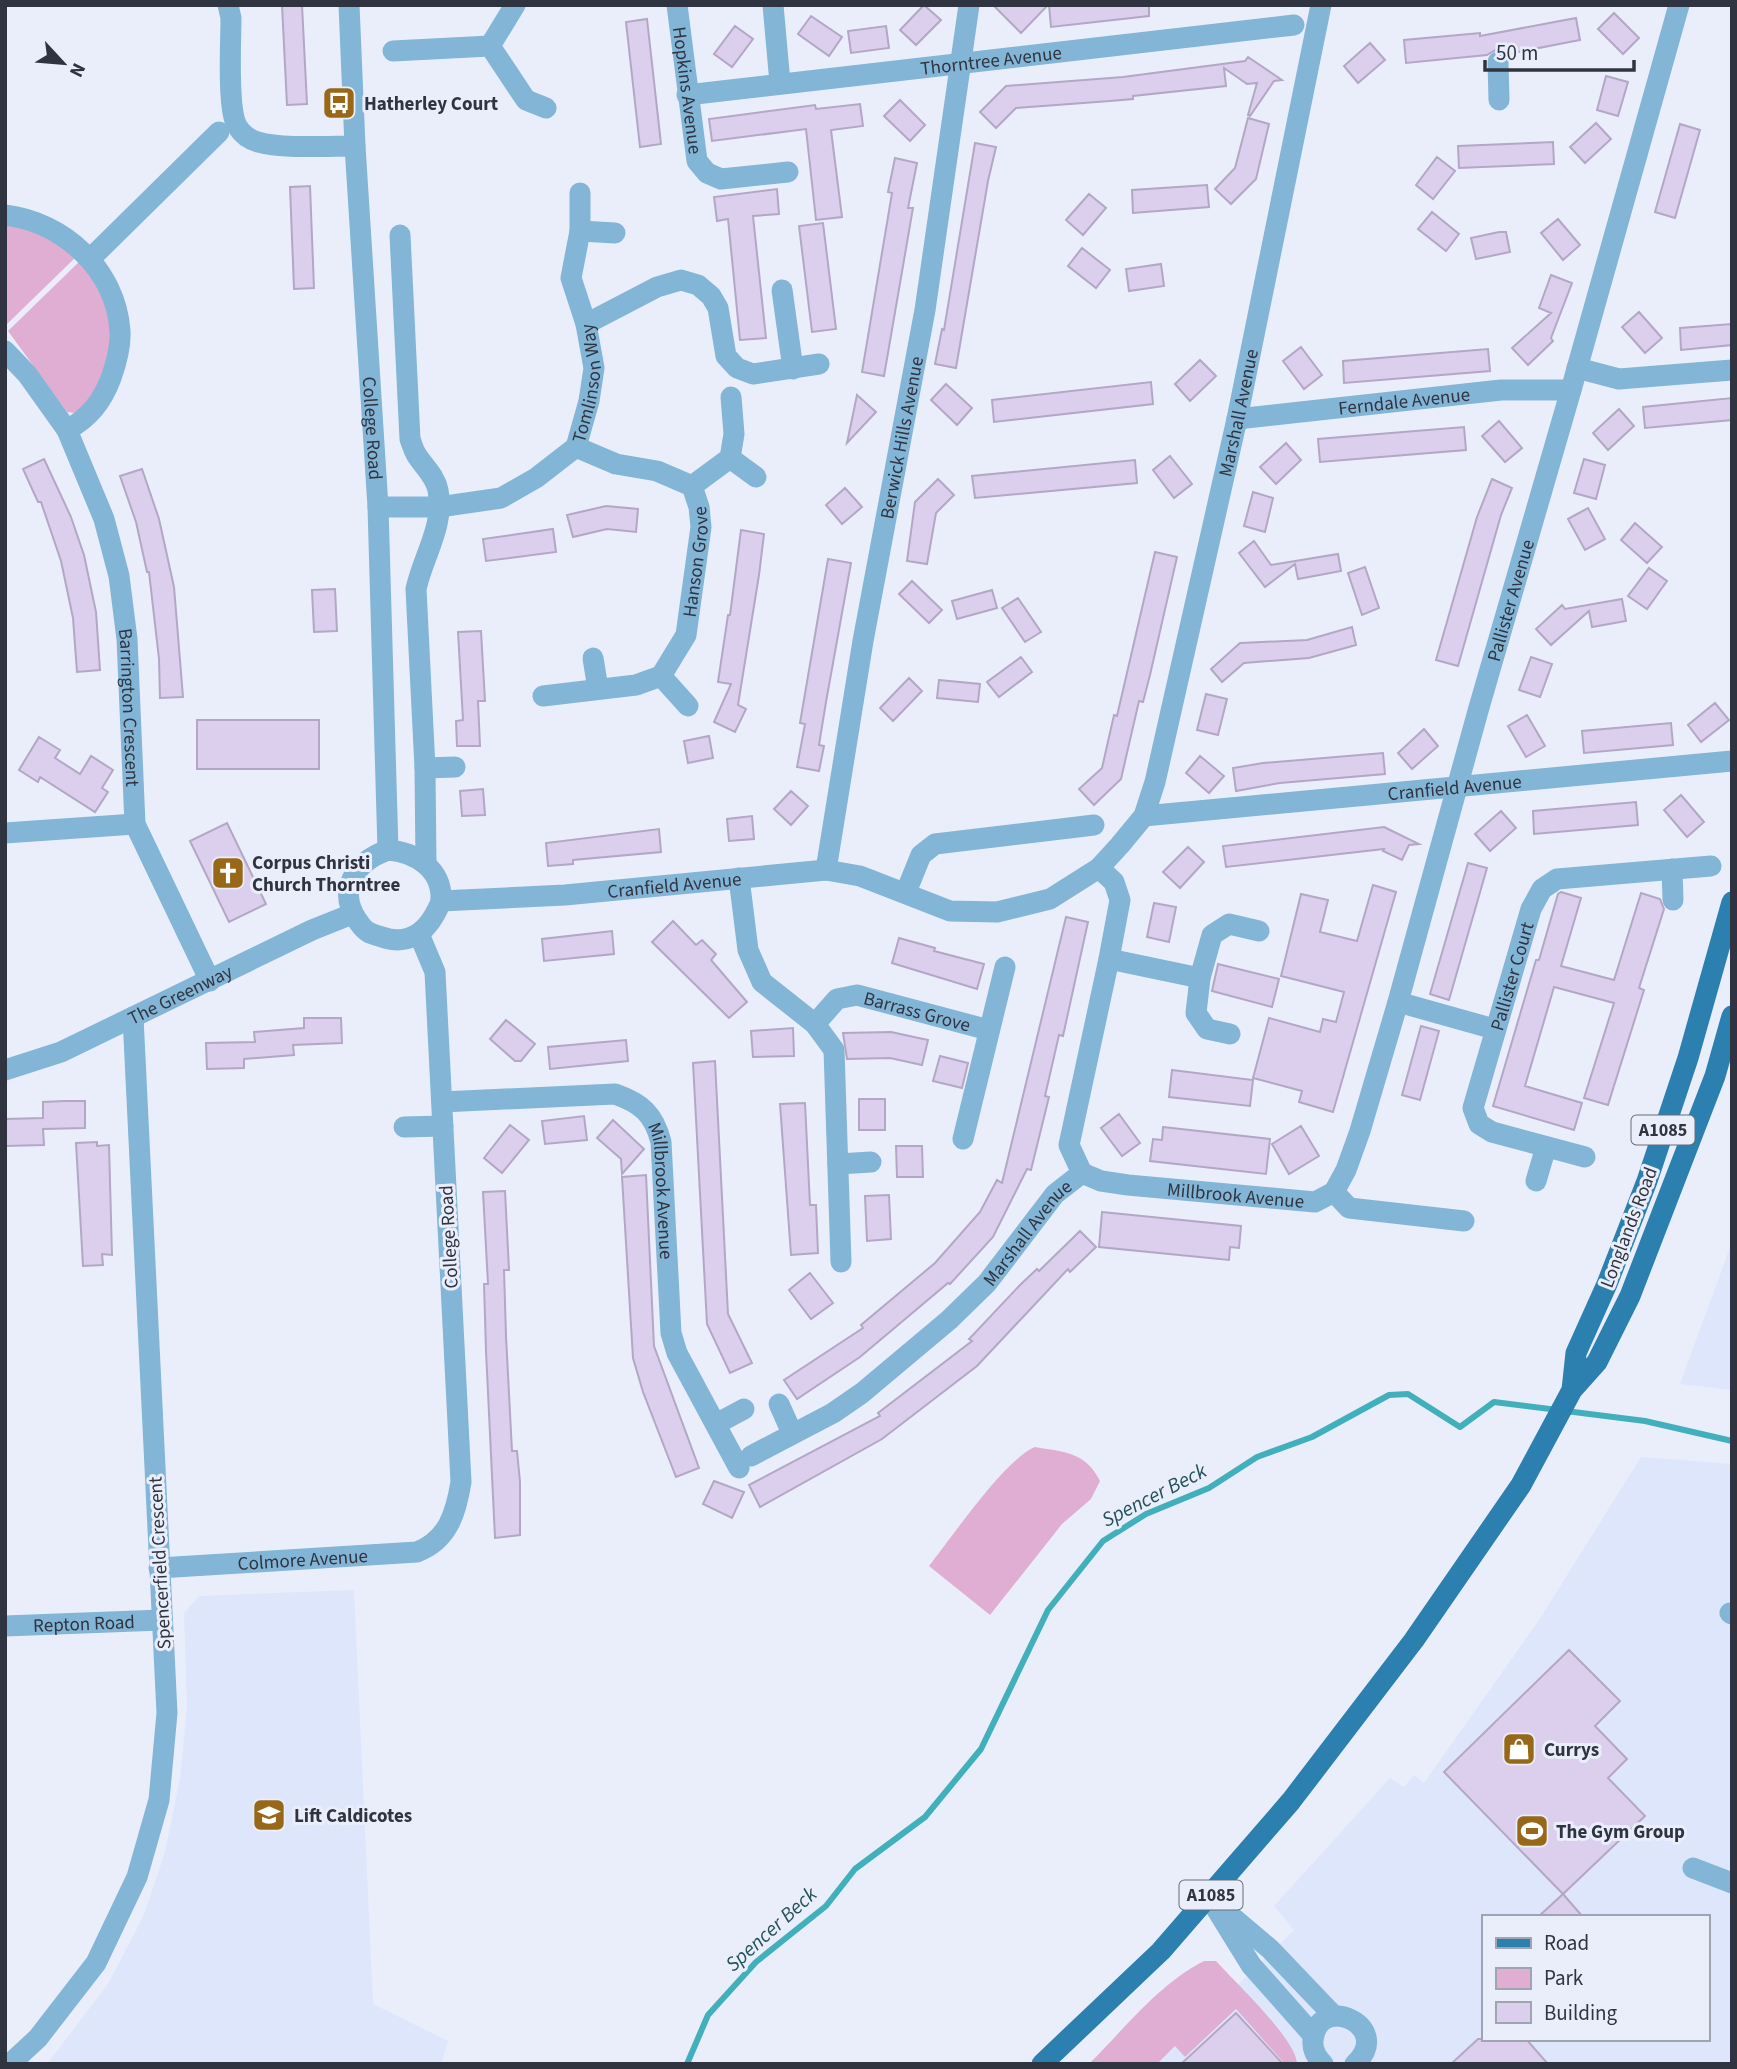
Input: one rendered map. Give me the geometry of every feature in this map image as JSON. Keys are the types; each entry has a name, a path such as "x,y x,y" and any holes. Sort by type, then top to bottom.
{"main road":[{"name":"Longlands Road","path":"1570,1395 1576,1353 1607,1284 1647,1181 1688,1058 1732,902"},
{"name":"Longlands Road","path":"1570,1395 1597,1362 1630,1296 1715,1076 1732,1016"},
{"name":"A1085","path":"1042,2064 1161,1951 1291,1801 1414,1640 1521,1485 1570,1395"}],"street":[{"path":"228,5 231,18 233,107 236,124 245,136 273,145 355,146"},
{"name":"College Road","path":"349,5 377,507 388,850"},
{"path":"490,46 515,5"},
{"name":"Hopkins Avenue","path":"677,5 697,161 707,173 721,179 788,172"},
{"path":"773,5 780,83"},
{"name":"Berwick Hills Avenue","path":"826,870 863,641 925,310 969,5"},
{"name":"Marshall Avenue","path":"1144,816 1155,782 1237,419 1321,5"},
{"name":"Pallister Avenue","path":"1334,1192 1346,1170 1360,1131 1398,1002 1485,685 1679,5"},
{"name":"Thorntree Avenue","path":"687,95 1294,25"},
{"path":"393,51 490,46"},
{"path":"490,46 526,100 546,108"},
{"path":"1498,62 1499,100"},
{"path":"90,259 219,132"},
{"name":"Tomlinson Way","path":"377,507 439,506 500,498 536,478 576,447 589,401 594,368 586,324 571,278 580,231 580,193"},
{"path":"5,215 25,217 70,239 90,259 103,278 115,307 120,332 116,364 107,390 84,421 67,430"},
{"path":"580,231 615,233"},
{"name":"College Road","path":"400,235 410,439 416,456 430,471 438,489 439,506 439,522 421,566 416,589 427,853"},
{"path":"586,324 657,287 681,280 698,285 718,307 726,356 737,368 753,374 819,364"},
{"path":"782,290 793,369"},
{"name":"Barrington Crescent","path":"5,351 27,374 67,430 104,519 119,576 127,639 135,824 210,981"},
{"path":"1577,368 1619,379 1732,370"},
{"name":"Ferndale Avenue","path":"1237,419 1501,390 1571,390"},
{"path":"731,397 734,434 730,458 756,477"},
{"name":"Hanson Grove","path":"576,447 616,464 657,471 691,486 699,507 701,527 685,635 661,676"},
{"name":"Hanson Grove","path":"691,486 730,458"},
{"path":"593,658 598,689"},
{"path":"543,696 636,685 661,676 688,706"},
{"name":"Cranfield Avenue","path":"441,901 565,895 826,870 860,876 950,911 997,912 1050,899 1099,868 1144,816 1732,761"},
{"path":"425,768 455,767"},
{"path":"5,833 135,824"},
{"path":"906,892 920,855 935,844 1094,825"},
{"path":"388,850 427,853 441,901 429,924 419,934 396,942 365,932 352,914 348,898 352,877 370,857 388,850"},
{"name":"Pallister Court","path":"1585,1157 1492,1132 1479,1124 1473,1108 1531,909 1542,889 1557,879 1711,866"},
{"name":"Marshall Avenue","path":"745,1462 862,1393 949,1320 987,1283 1055,1194 1082,1173 1069,1144 1110,959 1120,900 1114,882 1099,868"},
{"path":"1672,869 1672,900"},
{"path":"739,878 748,950 762,982 815,1024 834,1050 841,1262"},
{"name":"The Greenway","path":"5,1070 61,1052 312,930 352,914"},
{"path":"1230,1034 1207,1028 1196,1013 1200,978 1212,935 1229,924 1259,931"},
{"name":"College Road","path":"419,934 435,972 461,1482 456,1510 441,1539"},
{"path":"1110,959 1200,978"},
{"path":"963,1139 1005,967"},
{"name":"Barrass Grove","path":"815,1024 837,999 857,995 989,1030"},
{"path":"1398,1002 1494,1029"},
{"name":"Spencerfield Crescent","path":"10,2064 38,2038 96,1962 137,1877 159,1800 167,1713 133,1017"},
{"name":"Millbrook Avenue","path":"442,1102 615,1094 634,1100 647,1112 657,1125 661,1142 671,1332 677,1353 716,1424 745,1462"},
{"path":"404,1127 443,1126"},
{"path":"1536,1181 1546,1147"},
{"path":"838,1164 871,1162"},
{"name":"Millbrook Avenue","path":"1082,1173 1101,1181 1128,1185 1315,1202 1334,1192"},
{"path":"1334,1192 1349,1208 1464,1221"},
{"path":"779,1404 792,1433"},
{"path":"716,1424 744,1409"},
{"name":"Colmore Avenue","path":"159,1568 400,1554 428,1548 441,1539"},
{"name":"Repton Road","path":"5,1626 162,1620"},
{"path":"1693,1868 1732,1882"},
{"path":"1209,1897 1270,1949 1335,2016"},
{"path":"1209,1897 1251,1965 1313,2035"},
{"path":"1324,2064 1314,2052 1313,2035 1318,2025 1335,2016 1349,2018 1361,2026 1365,2035 1365,2050 1355,2064"}],"shaded area":[{"path":"1732,1242 1732,1390 1680,1384"},
{"path":"1641,1457 1732,1464 1732,2064 1157,2064 1294,1930 1274,1906 1390,1778 1404,1787 1414,1775 1424,1783 1539,1620"},
{"name":"Lift Caldicotes","path":"354,1590 373,2004 448,2041 441,2064 47,2064 108,1984 143,1917 165,1852 180,1778 187,1708 184,1613 199,1596"}],"green space":[{"path":"5,225 43,235 77,256 5,326"},
{"path":"81,260 98,283 110,315 113,339 93,401 74,413 67,412 8,331"},
{"path":"1035,1447 1065,1452 1081,1459 1100,1481 1091,1499 1062,1524 990,1615 929,1566 994,1482 1023,1454"},
{"path":"1204,1961 1216,1961 1263,2011 1287,2041 1297,2064 1285,2064 1236,2009 1185,2057 1175,2046 1157,2064 1089,2064 1157,1994"}],"building":[{"path":"282,5 302,5 307,104 287,105"},
{"path":"924,5 941,20 916,45 900,30"},
{"path":"993,5 1048,5 1021,33"},
{"path":"1049,5 1149,5 1149,16 1051,27"},
{"path":"1614,13 1639,38 1623,54 1598,29"},
{"path":"811,16 842,37 829,56 798,34"},
{"path":"1576,18 1580,40 1508,54 1497,49 1487,55 1406,63 1404,40 1480,33 1480,36"},
{"path":"647,19 661,144 640,147 626,22"},
{"path":"735,26 753,39 732,67 714,54"},
{"path":"886,26 889,48 851,53 848,31"},
{"path":"1370,43 1385,60 1358,83 1344,66"},
{"path":"1248,57 1282,80 1274,81 1250,116 1248,115 1257,83 1247,84 1224,68 1226,86 1133,96 1133,99 1016,108 996,128 980,112 1006,86 1123,77 1245,61"},
{"path":"1606,76 1628,82 1618,116 1597,110"},
{"path":"900,100 925,125 910,141 884,116"},
{"path":"860,104 863,126 831,130 842,217 816,220 806,129 712,141 709,119 815,105 816,109"},
{"path":"1248,118 1269,124 1256,179 1231,204 1215,189 1235,168"},
{"path":"1596,123 1611,139 1585,163 1570,147"},
{"path":"1680,124 1700,130 1675,218 1655,212"},
{"path":"1553,142 1554,164 1459,168 1458,146"},
{"path":"975,143 996,147 956,368 935,364 942,329 944,330"},
{"path":"1437,157 1455,171 1433,199 1416,185"},
{"path":"895,158 917,163 908,208 913,208 884,376 862,372 892,193 888,192"},
{"path":"1207,185 1209,207 1133,213 1132,190"},
{"path":"310,186 314,288 294,289 290,187"},
{"path":"777,189 779,214 753,216 766,338 740,340 728,219 717,221 714,197"},
{"path":"1089,194 1106,208 1083,235 1066,220"},
{"path":"1432,212 1459,234 1446,251 1418,229"},
{"path":"1558,219 1580,245 1563,260 1541,233"},
{"path":"823,223 836,329 812,332 799,226"},
{"path":"1506,232 1510,252 1476,259 1471,238"},
{"path":"1082,248 1110,270 1096,288 1068,266"},
{"path":"1161,264 1164,286 1129,291 1126,269"},
{"path":"1551,275 1572,283 1551,338 1553,341 1528,365 1512,348 1551,313 1539,308"},
{"path":"1639,312 1662,338 1645,353 1622,327"},
{"path":"1732,324 1732,345 1681,350 1680,328"},
{"path":"1301,347 1322,375 1304,389 1283,361"},
{"path":"1488,349 1490,371 1344,383 1343,361"},
{"path":"1200,360 1216,376 1190,401 1175,384"},
{"path":"1151,382 1153,404 994,422 992,400"},
{"path":"946,384 972,408 957,425 931,400"},
{"path":"857,395 876,412 847,443"},
{"path":"1732,398 1732,420 1645,428 1643,407"},
{"path":"1619,409 1634,426 1608,450 1593,433"},
{"path":"1499,421 1522,448 1505,462 1482,436"},
{"path":"1464,427 1466,450 1320,462 1318,439"},
{"path":"1286,443 1301,460 1276,484 1260,467"},
{"path":"1170,456 1192,484 1174,498 1153,470"},
{"path":"44,459 71,517 84,555 96,612 100,670 77,672 73,618 61,561 41,502 38,502 23,469"},
{"path":"1584,459 1605,465 1596,499 1574,493"},
{"path":"1135,460 1137,483 975,498 972,476"},
{"path":"142,469 159,519 174,587 183,697 160,698 159,659 149,572 120,476"},
{"path":"938,479 954,495 936,513 927,564 907,561 915,502"},
{"path":"1492,479 1512,488 1501,515 1458,666 1436,660 1477,517"},
{"path":"845,488 862,507 842,524 826,505"},
{"path":"1253,492 1273,498 1265,532 1244,526"},
{"path":"606,506 638,509 636,532 607,529 573,537 567,515"},
{"path":"1588,508 1605,539 1585,550 1568,519"},
{"path":"1635,523 1662,547 1647,563 1621,540"},
{"path":"553,529 556,552 486,561 483,539"},
{"path":"741,530 764,534 738,705 746,709 735,732 714,722 731,684 718,682"},
{"path":"1254,541 1271,565 1338,554 1341,571 1298,579 1295,564 1265,587 1239,553"},
{"path":"1155,552 1177,557 1150,675 1143,702 1139,701 1121,779 1094,805 1079,789 1102,768 1114,715 1117,716"},
{"path":"828,559 851,563 819,745 824,746 819,771 797,767 805,724 800,723"},
{"path":"1365,567 1379,608 1362,615 1348,573"},
{"path":"1649,568 1667,581 1647,609 1628,596"},
{"path":"912,581 942,610 929,623 899,594"},
{"path":"335,589 337,631 314,632 312,590"},
{"path":"992,590 997,608 957,619 952,601"},
{"path":"1018,598 1041,632 1025,642 1002,608"},
{"path":"1622,599 1626,621 1592,627 1589,611 1551,645 1536,629 1562,605 1565,609"},
{"path":"1352,627 1356,645 1309,658 1244,663 1222,682 1211,669 1240,643 1307,640"},
{"path":"481,631 485,701 478,701 480,746 457,746 456,721 463,720 458,632"},
{"path":"1021,657 1032,672 999,697 987,682"},
{"path":"1531,657 1552,664 1540,697 1519,690"},
{"path":"909,678 922,691 893,721 880,708"},
{"path":"939,680 980,684 978,702 937,698"},
{"path":"1206,694 1227,699 1218,735 1197,730"},
{"path":"1715,703 1729,720 1701,742 1688,725"},
{"path":"1527,715 1545,746 1526,757 1508,726"},
{"path":"197,720 319,720 319,769 197,769"},
{"path":"1671,723 1673,745 1584,753 1582,731"},
{"path":"1424,729 1438,746 1412,769 1398,753"},
{"path":"709,736 713,758 688,763 684,741"},
{"path":"39,737 60,750 55,758 80,774 91,756 113,770 102,788 108,792 95,812 40,777 38,782 19,770"},
{"path":"1383,753 1385,774 1280,783 1236,791 1233,768"},
{"path":"1200,756 1224,776 1209,793 1186,773"},
{"path":"483,789 485,815 462,816 460,791"},
{"path":"791,791 808,806 791,825 774,809"},
{"path":"1681,795 1704,822 1687,837 1664,810"},
{"path":"1636,802 1638,825 1534,834 1533,811"},
{"path":"1501,811 1516,828 1490,851 1475,834"},
{"path":"752,816 754,839 729,841 727,819"},
{"name":"Corpus Christi Church Thorntree","path":"227,823 266,904 229,922 190,841"},
{"path":"1384,827 1419,844 1409,845 1402,860 1383,851 1384,849 1226,867 1223,846"},
{"path":"659,829 661,852 573,860 573,864 548,866 546,843"},
{"path":"1188,847 1204,862 1180,888 1163,872"},
{"path":"1468,863 1487,868 1449,1000 1430,994"},
{"path":"1373,885 1396,892 1333,1112 1299,1102 1302,1091 1253,1078 1269,1018 1320,1032 1323,1019 1336,1022 1344,992 1281,976 1301,894 1328,900 1320,932 1357,941"},
{"path":"1561,892 1581,898 1561,966 1614,980 1641,893 1660,899 1664,909 1639,988 1644,990 1608,1105 1584,1098 1614,1003 1554,987 1525,1086 1582,1103 1574,1130 1493,1106 1536,960 1539,960 1558,894"},
{"path":"1154,903 1176,907 1169,942 1147,937"},
{"path":"1066,917 1088,922 1063,1036 1059,1035 1045,1096 1049,1097 1031,1170 1027,1169 993,1237 950,1284 860,1357 797,1399 784,1380 863,1328 861,1325 935,1263 980,1212 997,1180 1002,1183"},
{"path":"673,921 696,945 702,940 716,954 711,960 747,1002 729,1018 652,942"},
{"path":"612,931 614,954 544,961 542,939"},
{"path":"899,938 935,948 934,951 984,964 977,989 892,963"},
{"path":"1218,964 1279,979 1272,1007 1212,991"},
{"path":"304,1018 341,1018 342,1043 293,1045 294,1055 244,1059 244,1068 207,1069 206,1043 255,1042 254,1032 304,1028"},
{"path":"506,1020 535,1044 521,1061 515,1061 490,1039"},
{"path":"1421,1026 1439,1031 1420,1100 1402,1095"},
{"path":"793,1028 794,1056 753,1057 751,1031"},
{"path":"891,1032 928,1040 922,1065 890,1058 847,1059 843,1033"},
{"path":"626,1040 628,1061 550,1069 548,1047"},
{"path":"940,1056 968,1063 962,1088 933,1081"},
{"path":"715,1061 728,1314 752,1363 730,1373 707,1324 693,1063"},
{"path":"1172,1070 1253,1080 1250,1106 1169,1097"},
{"path":"859,1099 885,1099 885,1130 859,1130"},
{"path":"85,1101 85,1128 43,1129 44,1145 5,1146 5,1119 43,1118 43,1102"},
{"path":"805,1103 810,1205 816,1205 818,1253 791,1255 780,1104"},
{"path":"1119,1114 1140,1143 1122,1156 1101,1128"},
{"path":"584,1116 587,1140 545,1144 542,1121"},
{"path":"613,1120 644,1149 622,1174 621,1159 597,1138"},
{"path":"510,1125 529,1140 502,1173 484,1158"},
{"path":"1301,1126 1319,1156 1289,1174 1272,1144"},
{"path":"1163,1127 1270,1139 1266,1174 1150,1161 1153,1139 1162,1140"},
{"path":"97,1142 97,1146 109,1145 112,1255 102,1254 103,1265 83,1266 76,1143"},
{"path":"896,1146 922,1146 923,1177 897,1177"},
{"path":"646,1175 654,1346 699,1468 676,1477 643,1392 633,1358 622,1177"},
{"path":"505,1191 509,1270 504,1270 506,1336 512,1451 517,1451 520,1482 520,1535 495,1538 486,1351 484,1284 488,1284 483,1192"},
{"path":"889,1195 891,1239 867,1241 865,1196"},
{"path":"1102,1212 1241,1226 1239,1248 1230,1247 1229,1260 1099,1247"},
{"path":"1080,1231 1096,1247 1070,1272 1068,1269 977,1366 882,1439 760,1507 749,1485 880,1416 878,1413 972,1341 969,1339 1020,1285 1037,1269 1039,1271"},
{"path":"810,1273 833,1303 811,1319 789,1290"},
{"path":"714,1481 744,1492 732,1518 703,1504"},
{"path":"1569,1650 1620,1701 1595,1726 1627,1759 1608,1778 1645,1816 1563,1894 1444,1772"},
{"path":"1563,1894 1581,1915 1540,1915"},
{"path":"1236,2013 1283,2064 1181,2064"},
{"path":"1478,2039 1482,2039 1528,2041 1548,2064 1451,2064"}],"waterway":[{"name":"Spencer Beck","path":"687,2064 708,2015 756,1962 826,1906 855,1869 925,1817 981,1749 1048,1610 1103,1541 1146,1514 1209,1488 1257,1457 1312,1437 1389,1395 1408,1394 1460,1427 1494,1402 1645,1421 1732,1441"}],"place":[{"name":"Hatherley Court","path":"339,103"},
{"name":"Corpus Christi Church Thorntree","path":"228,873"},
{"name":"Currys","path":"1519,1749"},
{"name":"Lift Caldicotes","path":"269,1815"},
{"name":"The Gym Group","path":"1532,1831"}]}
